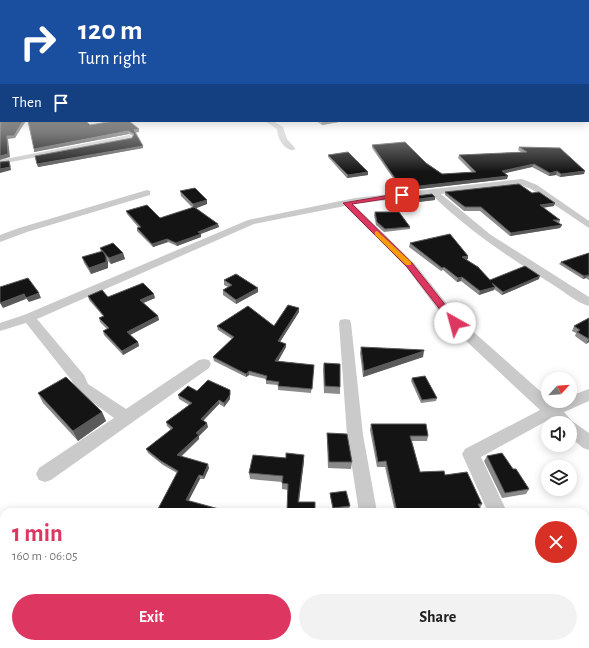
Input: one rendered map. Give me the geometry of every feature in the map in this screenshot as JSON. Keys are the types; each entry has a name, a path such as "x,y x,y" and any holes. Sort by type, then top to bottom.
{"street":[{"path":"270,122 281,128 280,132 284,142 291,148"},
{"path":"0,162 129,137"},
{"path":"0,327 29,318 251,222 347,203 433,191 522,182 534,187 589,224"},
{"path":"433,191 454,212 505,249 589,302"},
{"path":"0,239 23,230 147,193"},
{"path":"347,203 410,265 455,323 557,416"},
{"path":"29,318 79,379 82,387 125,417"},
{"path":"345,323 355,435 367,508"},
{"path":"45,474 125,417 204,364"},
{"path":"496,508 471,454 551,411 589,395"},
{"path":"577,433 589,443"}],"building":[{"path":"0,122 22,122 14,136 7,136 8,154 0,156"},
{"path":"28,122 87,122 90,125 108,122 130,122 139,129 134,130 143,146 37,164 35,156 132,138 134,134 128,131 34,149"},
{"path":"405,142 426,163 442,174 476,172 459,155 527,152 519,147 560,148 585,171 561,174 557,171 550,173 534,164 502,171 508,176 402,188 372,145"},
{"path":"348,152 368,172 348,175 328,155"},
{"path":"9,161 10,167 0,169 0,162"},
{"path":"519,184 532,193 539,192 555,203 540,205 560,220 553,220 562,225 511,233 481,207 465,207 445,192"},
{"path":"195,188 207,200 193,204 180,191"},
{"path":"432,194 435,197 410,200 408,197"},
{"path":"147,205 160,218 194,207 218,224 198,232 201,234 176,243 167,239 152,244 137,228 141,227 126,211"},
{"path":"375,212 399,212 410,227 385,229 377,222"},
{"path":"450,234 468,256 462,257 478,267 490,280 525,266 540,276 503,292 492,283 495,287 480,291 462,277 458,278 444,267 442,268 410,243"},
{"path":"113,243 123,253 109,258 100,248"},
{"path":"103,251 106,257 106,262 89,268 82,257"},
{"path":"589,253 589,276 584,276 561,262"},
{"path":"236,274 258,288 236,300 223,290 232,285 224,280"},
{"path":"28,278 39,293 26,298 24,294 0,303 0,287"},
{"path":"143,283 154,294 140,300 158,316 127,332 138,342 122,351 103,331 109,328 99,318 104,316 88,296 102,290 108,297"},
{"path":"288,305 299,308 278,341 286,344 275,361 314,365 312,389 278,386 279,382 266,380 267,376 249,371 246,374 213,357 234,337 217,326 248,306 274,326"},
{"path":"589,318 589,339 577,332 580,330 574,326"},
{"path":"361,347 424,350 424,351 364,371"},
{"path":"324,363 340,364 340,387 325,386"},
{"path":"425,376 437,398 422,400 412,378"},
{"path":"66,377 102,412 73,431 38,393"},
{"path":"208,380 230,390 230,395 224,403 219,400 201,419 207,423 196,433 199,435 177,455 208,464 203,476 199,475 186,500 215,508 159,508 178,471 161,461 146,449 173,428 166,422 192,403 178,395 188,386 197,391"},
{"path":"371,424 426,424 428,436 410,436 420,472 444,471 445,475 467,472 482,504 478,504 480,508 396,508 386,461 378,462"},
{"path":"327,433 347,434 352,462 329,462"},
{"path":"286,453 304,455 298,502 315,502 315,508 287,508 288,484 282,483 283,476 249,473 253,455 286,458"},
{"path":"502,453 513,469 516,469 529,489 505,493 487,456"},
{"path":"346,491 350,506 333,508 330,493"}],"slow traffic":[{"path":"377,233 409,264"}],"route":[{"path":"402,195 347,203 410,265 455,323"}]}
